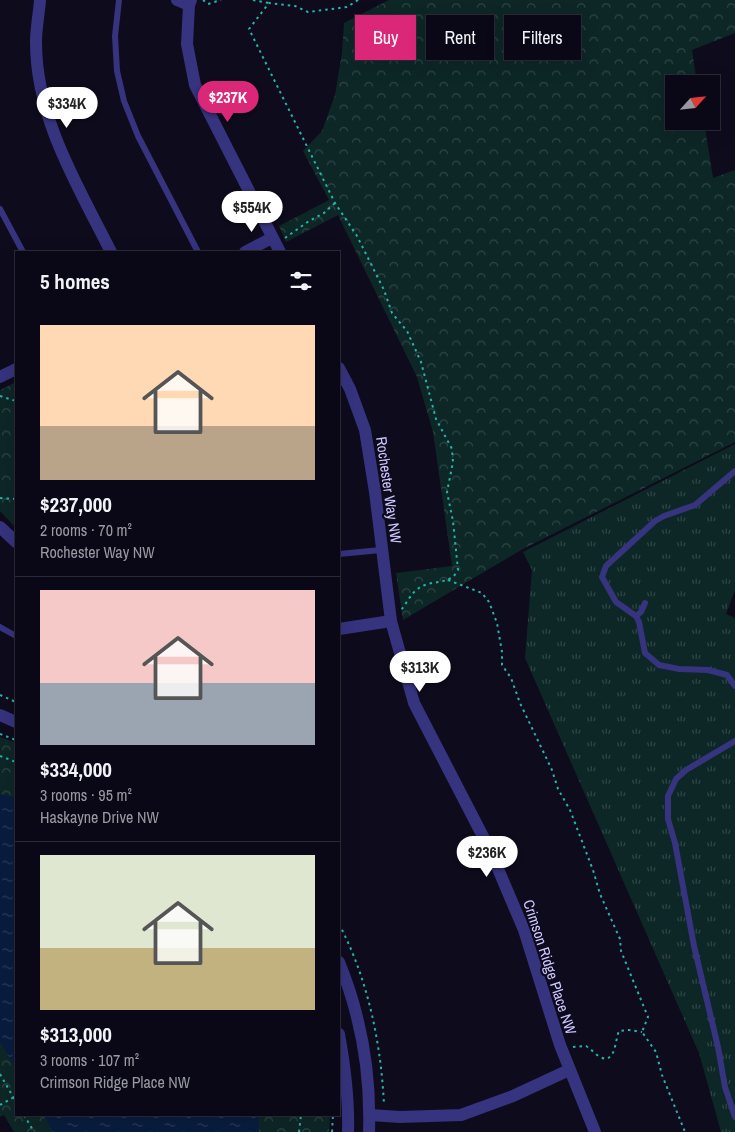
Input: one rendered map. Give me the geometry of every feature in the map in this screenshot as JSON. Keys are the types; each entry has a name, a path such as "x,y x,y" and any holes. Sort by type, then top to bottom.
{"street":[{"path":"40,0 36,42 40,81 49,123 63,157 110,251"},
{"path":"177,0 190,2 187,44 195,85 278,239 280,251"},
{"path":"248,251 278,239"},
{"path":"1,373 15,369"},
{"name":"Rochester Way NW","path":"340,370 350,389 365,430 375,492 381,550 395,616"},
{"path":"0,527 15,541"},
{"path":"340,629 395,616"},
{"name":"Crimson Ridge Place NW","path":"395,616 407,679 414,704 490,850 524,930 562,1051 595,1132"},
{"path":"407,679 416,680 429,675"},
{"path":"0,715 15,722"},
{"path":"340,965 354,1005 360,1031 367,1075 370,1115 369,1132"},
{"path":"340,1039 345,1066 349,1115 348,1132"},
{"path":"349,1115 400,1117 461,1115 513,1096 569,1070"}],"lane":[{"path":"119,0 115,36 117,71 124,102 138,136 197,251"},
{"path":"0,209 22,251"},
{"path":"735,471 695,504 655,521 619,552 606,566 602,577 616,602 636,616 645,653 659,665 679,670 708,670 727,675 735,686"},
{"path":"340,554 381,550"},
{"path":"636,616 641,612 645,602"},
{"path":"0,627 15,635"},
{"path":"735,741 686,770 676,779 668,796 668,819 675,843 694,946 718,1047 725,1087 735,1117"}],"path":[{"path":"204,0 208,4 222,0"},
{"path":"253,0 295,6 308,12 347,7 358,0"},
{"path":"269,3 249,30 335,202 357,236 384,290 392,313 403,325 412,341 421,362 436,419 452,449 453,462 447,492 459,567 456,573 448,580 419,587 395,616"},
{"path":"278,239 324,213 335,202"},
{"path":"0,396 15,401"},
{"path":"0,498 15,499"},
{"path":"448,580 482,593 489,602 497,623 502,652 502,665 511,678 520,703 552,770 558,789 570,810 600,894 620,939 621,951 648,1017 642,1032"},
{"path":"0,695 15,702"},
{"path":"0,734 15,740"},
{"path":"0,756 15,762"},
{"path":"562,1051 578,1046 586,1046 598,1056 604,1058 610,1056 614,1051 619,1031 642,1032 656,1052 662,1075 685,1132"},
{"path":"0,1074 14,1097 0,1105"},
{"path":"25,1116 34,1132"},
{"path":"299,1132 301,1116"},
{"path":"332,1132 333,1116"}],"green space":[{"path":"389,0 735,0 735,33 692,50 696,75 665,75 665,130 705,130 713,178 735,170 735,442 521,550 403,620 396,573 452,566 433,432 417,377 338,215 286,242 279,226 329,200 303,151 322,131 335,95 342,53 344,23 355,17 355,60 416,60 416,15 360,15"},
{"path":"15,382 15,527 0,511 0,390"},
{"path":"735,444 735,590 726,614 735,618 735,1132 721,1132 699,1053 525,658 532,570 523,552"},
{"path":"0,737 15,743 15,1116 330,1116 329,1132 14,1132 4,1115 0,1117"}],"water":[{"path":"0,794 15,798 15,1067 0,1042"},
{"path":"44,1116 259,1116 259,1132 53,1132"}]}
